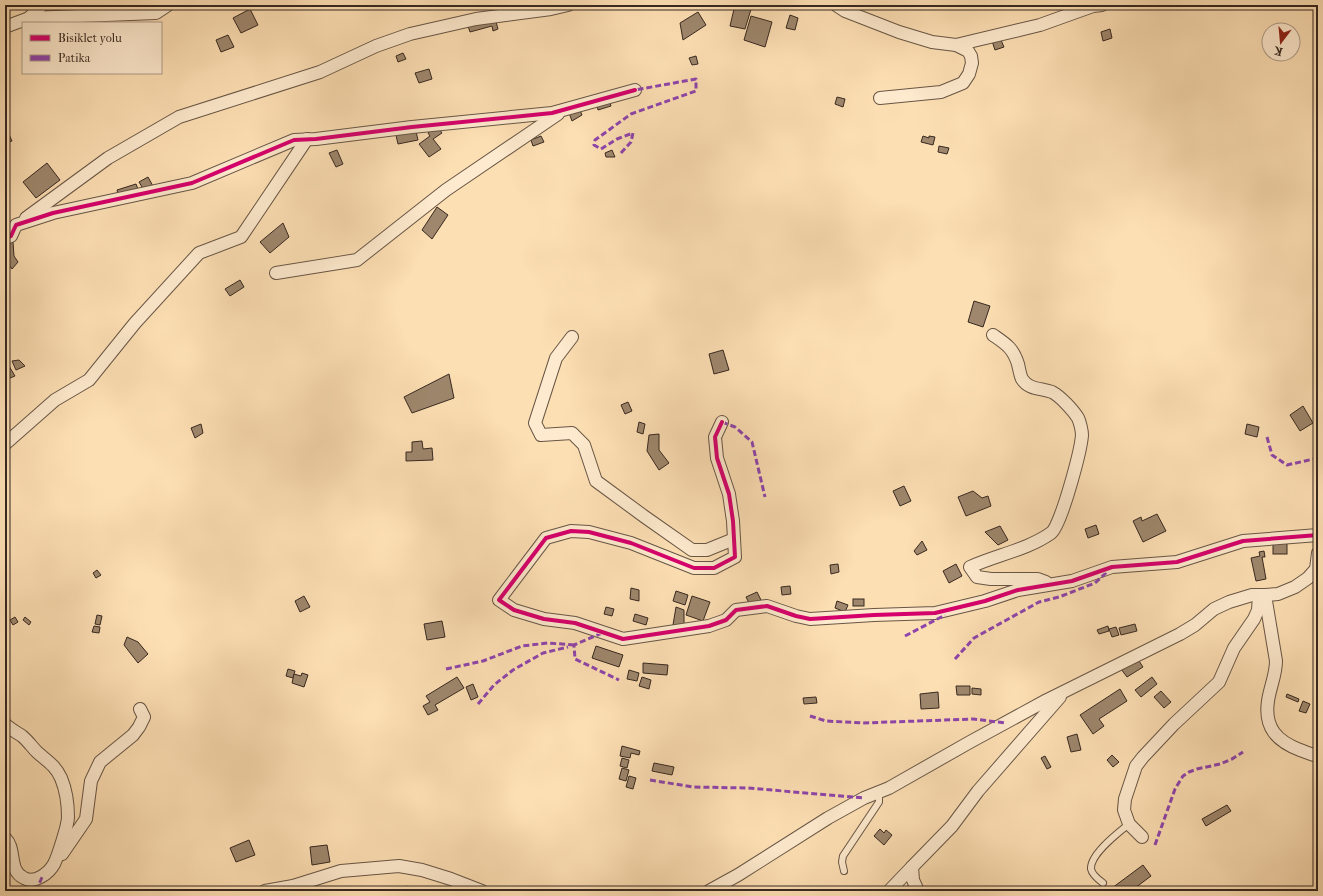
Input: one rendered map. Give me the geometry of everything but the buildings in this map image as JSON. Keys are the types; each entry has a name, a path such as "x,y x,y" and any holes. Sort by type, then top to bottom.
{"street":[{"path":"30,18 42,5"},
{"path":"5,27 30,18 156,12 168,5"},
{"path":"5,238 11,236 16,225 108,158 179,116 320,72 376,46 410,34 476,19 551,9 568,5"},
{"path":"836,5 845,11 899,32 932,42 956,45 968,51 972,56 969,74 963,83 941,92 880,98"},
{"path":"956,45 1040,24 1093,6 1102,5"},
{"path":"16,225 53,213 192,183 294,140 552,113 635,90"},
{"path":"276,273 357,260 446,190 564,110"},
{"path":"5,444 55,400 89,380 135,323 199,253 241,237 307,139"},
{"path":"993,335 1010,347 1016,357 1022,379 1033,388 1052,393 1067,405 1079,419 1082,434 1061,517 1053,532 1016,550 985,560 970,567 977,577 991,579 1038,579 1051,584"},
{"path":"572,337 556,358 535,423 541,434 572,433 584,445 596,481 644,517 692,550 707,550 734,539"},
{"path":"722,422 715,437 717,458 729,494 735,557 714,568 694,568 631,543 589,532 571,530 546,538 499,600 514,610 544,619 575,623 624,639 709,626 726,620 736,610 766,606 810,619 934,613 985,601 1018,590 1072,581 1112,567 1177,562 1243,542 1318,535"},
{"path":"709,891 738,875 828,818 864,798 889,788 1065,691 1180,634 1195,625 1214,609 1229,602 1252,595 1278,594 1295,587 1308,578 1316,569 1318,553"},
{"path":"1262,595 1276,661 1276,671 1268,701 1267,716 1276,737 1287,745 1318,756"},
{"path":"1142,837 1129,824 1124,810 1125,799 1136,766 1174,724 1219,682 1234,648 1254,619 1262,595"},
{"path":"889,891 952,826 978,791 1065,691"},
{"path":"5,838 10,845 15,870 23,878 33,880 46,873 86,819 91,781 100,762 127,741 139,727 144,717 140,709"},
{"path":"5,724 14,732 23,737 36,751 52,763 61,779 66,794 68,818 54,864"},
{"path":"265,891 293,886 341,871 399,866 422,870 452,879 479,891"},
{"path":"912,868 913,880 918,891"}],"lane":[{"path":"844,871 842,856 879,802 879,793"},
{"path":"1103,884 1092,872 1092,862 1099,851 1129,824"}],"marked path":[{"path":"621,153 631,142 633,133 617,139 601,149 594,145 595,140 631,114 696,91 696,79 635,90"},
{"path":"722,422 735,427 752,442 765,497"},
{"path":"1267,437 1272,455 1287,465 1318,458"},
{"path":"955,659 974,638 1039,602 1059,597 1095,583 1108,571"},
{"path":"905,636 945,615"},
{"path":"602,633 574,645 575,659 619,680"},
{"path":"446,669 483,661 522,646 548,643 574,645"},
{"path":"478,704 494,685 513,670 543,653 568,647"},
{"path":"810,716 826,721 863,723 973,719 1006,723"},
{"path":"1155,845 1175,789 1183,776 1197,769 1220,764 1243,752"},
{"path":"650,780 693,787 748,788 864,798"},
{"path":"36,891 43,875"}],"cycle path":[{"path":"5,238 11,236 16,225 53,213 192,183 294,140 316,139 412,127 552,113 635,90"},
{"path":"722,422 715,437 717,458 729,494 733,521 735,557 714,568 694,568 631,543 589,532 571,531 546,538 499,600 514,610 544,619 575,623 623,639 709,626 726,620 736,610 767,606 810,619 935,613 985,601 1018,590 1072,581 1112,567 1177,562 1243,541 1318,535"}]}
